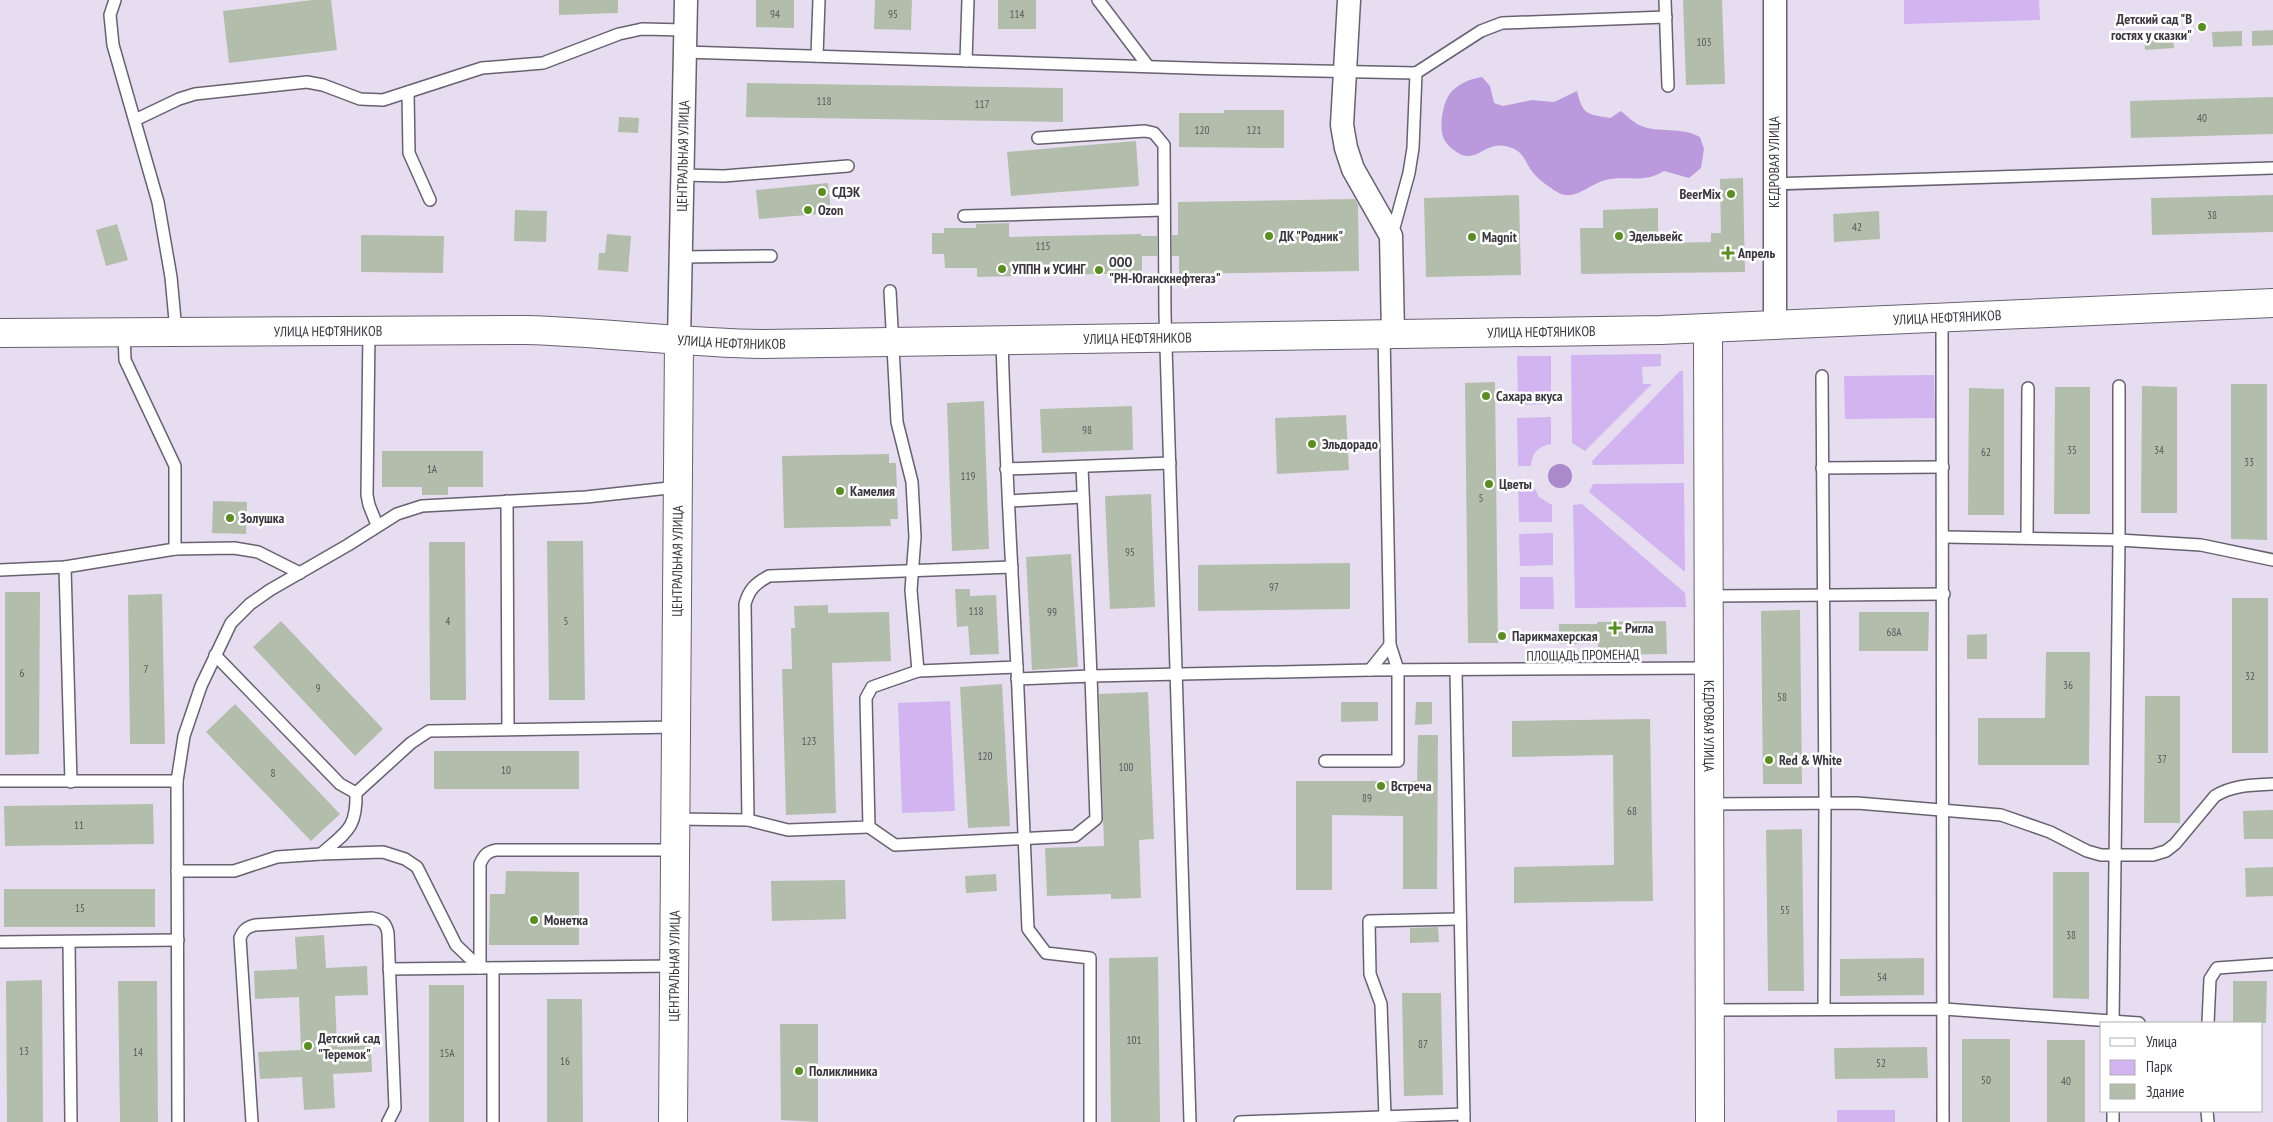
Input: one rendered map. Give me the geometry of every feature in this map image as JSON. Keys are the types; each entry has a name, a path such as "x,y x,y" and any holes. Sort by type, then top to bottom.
{"street":[{"name":"ЦЕНТРАЛЬНАЯ УЛИЦА","path":"673,1122 679,340 686,0"},
{"path":"1349,0 1342,125 1346,148 1353,169 1391,236 1388,334"},
{"name":"КЕДРОВАЯ УЛИЦА","path":"1775,0 1774,184 1776,324"},
{"name":"УЛИЦА НЕФТЯНИКОВ","path":"0,333 369,330 584,332 679,340 762,344 1708,328 1942,316 2273,303"},
{"name":"КЕДРОВАЯ УЛИЦА","path":"1708,328 1710,1122"}],"lane":[{"path":"115,0 110,15 113,45 150,171 166,240 176,331"},
{"path":"817,56 819,0"},
{"path":"966,62 968,0"},
{"path":"1098,0 1148,66"},
{"path":"1665,0 1668,86"},
{"path":"135,120 178,99 218,90 307,82 323,85 360,99 372,101 408,92 482,68 543,63 619,34 642,29 685,41 817,56 966,62 1416,73 1481,31 1502,23 1666,17"},
{"path":"1391,236 1409,173 1413,148 1416,73"},
{"path":"408,92 409,153 430,200"},
{"path":"1038,138 1146,131 1154,133 1160,138 1165,154 1164,210 1170,463 1190,1122"},
{"path":"682,175 724,176 848,166"},
{"path":"1774,184 2273,168"},
{"path":"964,216 1164,210"},
{"path":"680,258 771,256"},
{"path":"890,291 897,422 912,482 915,537 911,590 918,670"},
{"path":"1942,316 1944,537 1943,1122"},
{"path":"369,330 367,496 377,525"},
{"path":"124,331 125,360 175,466 175,549"},
{"path":"1325,761 1398,761 1398,670 1390,645 1388,334"},
{"path":"1002,340 1006,470 1009,501 1028,929 1046,954 1090,958 1090,1122"},
{"path":"1822,376 1825,802 1824,1009"},
{"path":"1710,1010 1944,1009 2112,1022 2119,386"},
{"path":"2027,538 2028,388"},
{"path":"1006,470 1170,463"},
{"path":"676,819 748,820 788,830 870,827 895,845 1074,836 1096,819 1082,467"},
{"path":"1822,468 1943,467"},
{"path":"178,1122 177,781 184,736 201,686 232,623 250,604 270,590 348,545 377,525 397,514 422,506 586,497 678,487"},
{"path":"1009,501 1083,497"},
{"path":"507,502 508,728"},
{"path":"1944,537 2118,540 2201,545 2273,560"},
{"path":"0,570 64,567 175,549 234,548 258,552 300,574"},
{"path":"748,820 745,604 748,593 757,582 769,576 1012,566"},
{"path":"64,567 71,782"},
{"path":"1709,596 1944,594"},
{"path":"1370,670 1390,645"},
{"path":"215,655 340,784 356,793"},
{"name":"ПЛОЩАДЬ ПРОМЕНАД","path":"870,827 866,698 872,687 918,670 1091,676 1370,670 1456,671 1710,668"},
{"path":"1240,1122 1385,1117 1412,1119 1464,1118 1456,671"},
{"path":"356,793 411,743 429,731 508,728 677,727"},
{"path":"0,781 177,781"},
{"path":"1710,804 1857,803 2001,815 2050,832 2087,851 2115,855 2153,855 2166,851 2175,844 2215,796 2223,791 2236,786 2273,784"},
{"path":"321,854 352,824 357,810 356,793"},
{"path":"480,968 480,864 483,856 488,852 496,850 675,850"},
{"path":"177,871 234,871 277,856 383,852 405,859 417,868 456,945 480,968"},
{"path":"252,1122 240,938 242,932 248,926 255,925 372,918 380,920 386,925 388,933 395,1108 388,1122"},
{"path":"1385,1117 1381,1004 1370,974 1369,921 1459,919"},
{"path":"0,942 178,940"},
{"path":"69,942 71,1122"},
{"path":"2208,1022 2210,979 2217,968 2273,964"},
{"path":"389,969 674,966"},
{"path":"493,968 493,1122"}],"green space":[{"path":"1904,0 2039,0 2040,20 1904,24"},
{"path":"1661,354 1661,366 1642,367 1643,384 1652,384 1585,451 1572,443 1571,355"},
{"path":"1517,356 1551,356 1551,404 1518,405"},
{"path":"1680,371 1683,371 1684,464 1593,465 1592,461"},
{"path":"1934,375 1935,418 1845,419 1844,376"},
{"path":"1551,417 1551,444 1543,446 1536,451 1531,466 1518,466 1517,418"},
{"path":"1518,481 1531,481 1539,497 1552,505 1552,522 1519,522"},
{"path":"1684,483 1685,572 1589,492 1593,484"},
{"path":"1582,504 1685,593 1686,607 1575,608 1573,505"},
{"path":"1553,533 1553,565 1520,566 1519,534"},
{"path":"1520,577 1553,577 1554,609 1520,609"},
{"path":"950,701 955,811 902,813 898,703"},
{"path":"1837,1110 1895,1110 1895,1122 1837,1122"}],"shaded area":[{"path":"1482,77 1490,86 1494,103 1503,106 1532,100 1554,102 1577,91 1581,105 1591,114 1610,118 1621,111 1637,124 1647,128 1693,134 1700,137 1704,149 1701,168 1689,178 1664,171 1649,177 1606,180 1576,194 1563,195 1533,173 1521,155 1512,148 1496,146 1474,155 1462,155 1451,148 1443,137 1441,126 1444,106 1452,91 1466,81"},
{"path":"1555,464 1565,464 1572,471 1572,481 1565,488 1555,488 1548,481 1548,471"}],"building":[{"path":"312,0 331,0 337,50 229,63 223,11"},
{"path":"559,0 618,0 618,13 559,15"},
{"path":"756,0 794,0 794,28 756,27"},
{"path":"875,0 912,0 911,30 874,29"},
{"path":"998,0 1036,0 1036,29 998,29"},
{"path":"1683,0 1722,0 1725,84 1686,85"},
{"path":"2273,30 2273,45 2252,46 2252,31"},
{"path":"2242,31 2242,46 2213,47 2212,32"},
{"path":"2173,33 2174,48 2145,50 2144,35"},
{"path":"747,83 1063,88 1063,122 746,117"},
{"path":"2273,97 2273,134 2131,138 2130,101"},
{"path":"1224,110 1284,110 1284,148 1179,147 1179,113 1224,113"},
{"path":"619,117 639,118 638,133 618,132"},
{"path":"1136,141 1139,186 1011,196 1007,152"},
{"name":"Эдельвейс","path":"1743,178 1745,272 1581,274 1580,228 1603,228 1603,210 1658,208 1658,243 1711,242 1711,233 1721,233 1720,179"},
{"path":"828,183 831,213 759,219 756,190"},
{"name":"Magnit","path":"1519,195 1521,275 1426,277 1424,198"},
{"path":"2273,195 2273,232 2152,235 2151,198"},
{"name":"ДК \"Родник\"","path":"1355,199 1358,205 1359,271 1179,274 1179,256 1172,256 1172,235 1178,235 1178,202"},
{"path":"515,210 547,211 546,242 514,241"},
{"path":"1879,211 1880,239 1834,242 1833,214"},
{"path":"1009,223 1009,237 1141,234 1141,236 1157,236 1157,256 1142,256 1142,273 977,277 977,268 945,268 944,254 932,254 932,233 944,233 944,228 976,228 976,224"},
{"path":"117,224 128,260 106,266 96,230"},
{"path":"607,234 631,236 628,272 598,270 599,253 605,253"},
{"path":"361,235 444,236 443,273 361,272"},
{"path":"1495,382 1498,643 1468,643 1465,383"},
{"path":"2231,384 2267,384 2267,540 2231,539"},
{"path":"2142,386 2177,387 2177,513 2141,513"},
{"path":"2055,387 2090,387 2090,514 2054,514"},
{"path":"1969,388 2004,389 2004,515 1968,515"},
{"path":"984,401 989,549 952,551 947,403"},
{"path":"1132,406 1133,450 1042,453 1040,409"},
{"name":"Эльдорадо","path":"1346,415 1349,470 1277,474 1275,418"},
{"path":"382,451 483,451 483,487 448,487 448,495 422,495 422,487 382,487"},
{"name":"Камелия","path":"889,454 889,463 896,463 898,519 890,519 891,526 784,528 782,456"},
{"path":"1151,494 1155,607 1110,609 1105,496"},
{"name":"Золушка","path":"213,501 247,502 246,534 212,533"},
{"path":"547,541 583,541 585,700 549,700"},
{"path":"429,542 465,542 466,700 430,700"},
{"path":"1071,554 1078,667 1032,670 1026,557"},
{"path":"1350,563 1350,609 1198,611 1198,565"},
{"path":"955,589 970,589 970,596 996,595 999,654 970,655 968,626 957,627"},
{"path":"5,592 40,592 39,754 5,755"},
{"path":"162,594 165,744 130,744 128,595"},
{"path":"2232,598 2268,598 2268,753 2232,753"},
{"path":"828,605 828,613 889,612 891,661 832,663 836,813 786,815 782,669 792,669 791,628 795,628 794,606"},
{"path":"1800,610 1802,784 1763,784 1761,611"},
{"path":"1859,612 1929,612 1928,651 1859,651"},
{"path":"281,621 383,729 355,756 253,647"},
{"path":"1666,621 1667,654 1598,655 1598,644 1559,644 1559,624"},
{"path":"1987,634 1987,659 1967,659 1967,635"},
{"path":"2046,652 2090,652 2089,765 1978,765 1978,718 2045,718"},
{"path":"1002,684 1010,826 968,828 960,687"},
{"path":"1148,692 1154,839 1139,840 1141,898 1111,899 1111,894 1047,896 1045,848 1104,846 1099,694"},
{"path":"2145,696 2180,696 2180,823 2144,823"},
{"path":"1341,702 1378,702 1378,721 1341,722"},
{"path":"1416,702 1432,702 1432,724 1415,725"},
{"path":"235,704 340,814 311,841 206,732"},
{"path":"1650,719 1653,901 1514,903 1514,867 1614,865 1613,755 1512,757 1512,721"},
{"path":"1418,735 1438,735 1437,889 1403,889 1403,816 1332,815 1332,890 1296,890 1296,781 1417,781"},
{"path":"434,751 579,751 579,789 434,789"},
{"path":"153,804 154,844 5,846 4,806"},
{"path":"2273,810 2273,839 2244,839 2243,811"},
{"path":"1802,829 1804,991 1768,991 1766,830"},
{"path":"2273,867 2273,896 2246,897 2245,868"},
{"name":"Монетка","path":"506,871 579,872 579,945 489,945 490,894 505,894"},
{"path":"2053,872 2089,872 2089,999 2053,998"},
{"path":"996,874 997,891 966,893 965,876"},
{"path":"845,880 846,919 772,921 771,881"},
{"path":"4,889 155,889 155,927 4,927"},
{"path":"1438,927 1439,942 1410,943 1410,928"},
{"path":"324,935 326,968 367,966 368,995 335,996 337,1047 371,1045 372,1072 333,1074 335,1108 304,1110 302,1077 260,1079 258,1052 301,1050 299,997 255,999 254,971 297,969 295,937"},
{"path":"1158,957 1160,1122 1111,1122 1109,958"},
{"path":"1924,958 1924,995 1840,996 1840,959"},
{"path":"42,980 43,1122 7,1122 6,981"},
{"path":"118,981 157,981 158,1122 120,1122"},
{"path":"2233,981 2267,981 2266,1023 2233,1022"},
{"path":"429,985 464,985 464,1122 429,1122"},
{"path":"1402,993 1441,993 1443,1095 1404,1096"},
{"path":"547,999 582,999 583,1122 547,1122"},
{"name":"Поликлиника","path":"780,1024 818,1024 818,1122 781,1120"},
{"path":"1962,1039 2010,1039 2010,1122 1962,1122"},
{"path":"2047,1040 2085,1040 2085,1122 2047,1122"},
{"path":"1927,1047 1928,1078 1835,1079 1834,1048"}],"place":[{"name":"Детский сад \"В гостях у сказки\"","path":"2202,27"},
{"name":"СДЭК","path":"822,192"},
{"name":"BeerMix","path":"1731,194"},
{"name":"Ozon","path":"808,210"},
{"name":"ДК \"Родник\"","path":"1269,236"},
{"name":"Эдельвейс","path":"1619,236"},
{"name":"Magnit","path":"1472,237"},
{"name":"Апрель","path":"1728,253"},
{"name":"УППН и УСИНГ","path":"1002,269"},
{"name":"ООО \"РН-Юганскнефтегаз\"","path":"1099,270"},
{"name":"Сахара вкуса","path":"1486,396"},
{"name":"Эльдорадо","path":"1312,444"},
{"name":"Цветы","path":"1489,484"},
{"name":"Камелия","path":"840,491"},
{"name":"Золушка","path":"230,518"},
{"name":"Ригла","path":"1615,628"},
{"name":"Парикмахерская","path":"1502,636"},
{"name":"Red & White","path":"1769,760"},
{"name":"Встреча","path":"1381,786"},
{"name":"Монетка","path":"534,920"},
{"name":"Детский сад \"Теремок\"","path":"308,1046"},
{"name":"Поликлиника","path":"799,1071"}]}
